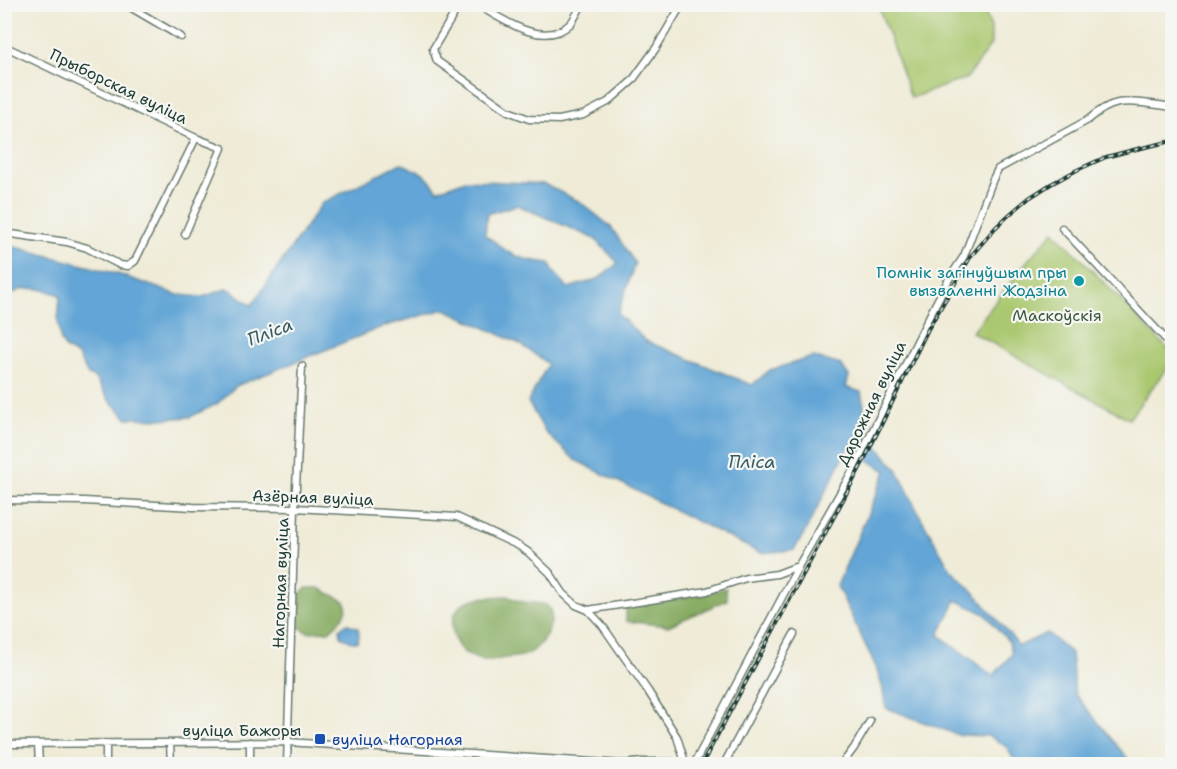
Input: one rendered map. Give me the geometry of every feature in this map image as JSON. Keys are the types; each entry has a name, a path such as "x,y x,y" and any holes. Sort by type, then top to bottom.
{"street":[{"path":"125,4 181,37"},
{"path":"460,4 433,49 437,61 508,111 529,119 560,120 583,115 608,102 632,81 656,48 682,4"},
{"path":"476,4 527,32 543,34 560,32 566,28 582,4"},
{"name":"Прыборская вуліца","path":"4,46 196,138 222,148 185,234"},
{"name":"Дарожная вуліца","path":"684,759 692,765 856,464 935,305 964,256 998,169 1116,103 1173,106"},
{"path":"4,232 67,242 87,248 120,265 128,266 135,261 196,138"},
{"path":"1062,228 1173,346"},
{"name":"Нагорная вуліца","path":"287,765 302,366"},
{"name":"Азёрная вуліца","path":"4,500 84,501 193,507 295,508 457,517 528,552 550,573 563,593 576,605 588,610 602,625 648,691 677,737 684,759"},
{"path":"588,610 707,591 746,578 777,574 799,565"},
{"path":"724,765 794,634"},
{"path":"842,765 870,720"},
{"path":"250,742 250,765"},
{"name":"вуліца Бажоры","path":"4,744 287,742 509,761 670,763"},
{"path":"170,743 171,765"},
{"path":"38,744 39,765"},
{"path":"106,744 106,765"},
{"path":"670,763 684,759"}],"green space":[{"path":"878,5 982,5 991,27 991,44 967,78 911,98"},
{"name":"Маскоўскія","path":"1054,231 1172,353 1172,361 1129,419 972,332 1028,260"},
{"path":"307,588 319,588 345,601 345,614 329,631 307,632 299,627 300,593"},
{"path":"726,588 727,600 668,626 626,621 626,607 705,594"},
{"path":"507,596 522,602 545,604 548,607 551,622 543,640 528,654 494,661 482,660 465,653 453,634 453,619 456,612 466,602 475,599"}],"water":[{"name":"Пліса","path":"401,163 424,174 438,190 466,180 544,184 580,202 611,227 635,263 618,314 646,341 752,385 770,370 813,357 841,365 849,376 846,387 861,392 864,406 863,430 897,469 919,514 951,570 974,592 1019,646 1047,633 1071,653 1075,694 1132,764 1016,764 1007,747 989,736 958,735 886,708 875,665 837,586 886,471 848,448 794,550 760,553 575,460 546,433 528,402 548,364 520,344 445,309 382,327 236,386 217,404 190,417 127,418 109,400 95,378 88,375 78,356 66,349 61,342 58,320 60,295 29,289 5,295 4,244 121,275 178,295 203,297 228,288 252,305 322,203","holes":["517,205 595,239 618,263 598,279 568,288 553,271 550,263 515,255 485,236 487,214","956,600 985,614 1009,642 1012,654 993,676 939,635"]},
{"path":"348,624 358,628 358,641 349,641 341,636 340,629"}],"railway":[{"path":"702,764 861,466 928,329 971,256 1010,214 1051,184 1106,157 1172,141"}],"place":[{"name":"Помнік загінуўшым пры вызваленні Жодзіна","path":"1079,281"},
{"name":"вуліца Нагорная","path":"320,739"}]}
